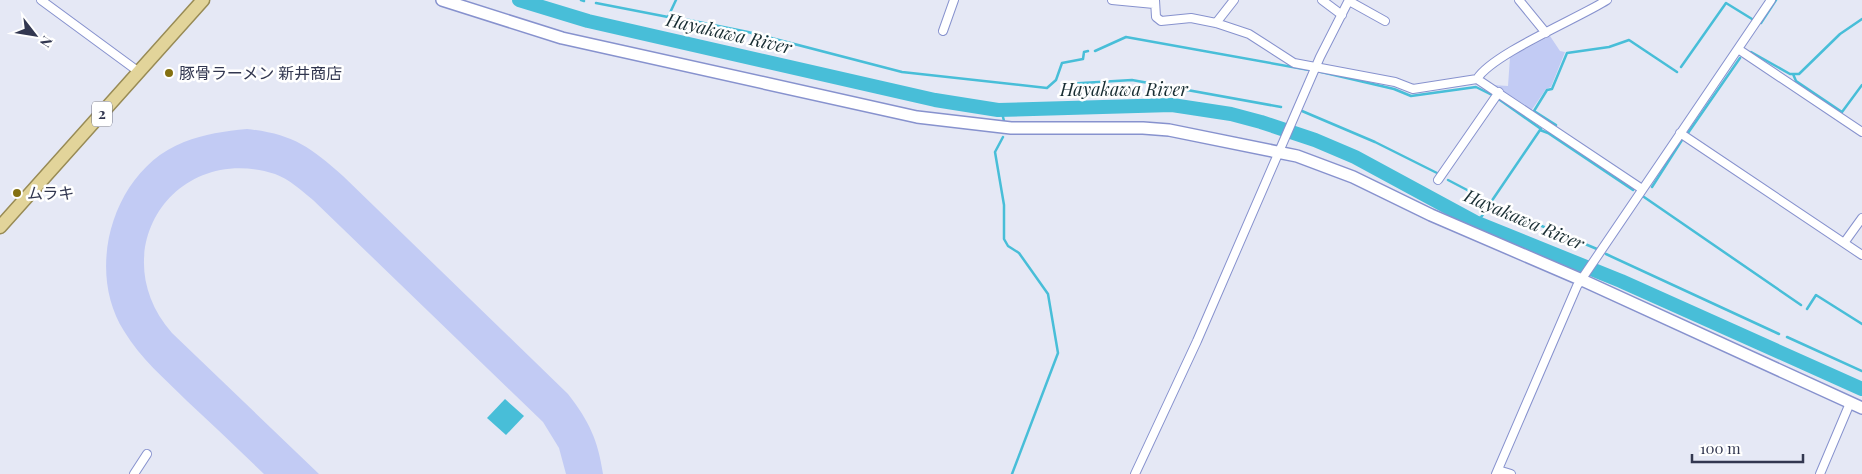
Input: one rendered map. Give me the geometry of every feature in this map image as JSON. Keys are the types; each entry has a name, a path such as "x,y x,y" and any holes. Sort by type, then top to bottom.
{"main road":[{"name":"2","path":"0,227 203,0"}],"street":[{"path":"41,0 139,72"},
{"path":"442,0 562,38 610,50 917,118 1011,128 1135,128 1169,130 1279,149 1319,162 1431,216 1583,278 1862,408"},
{"path":"943,32 954,0"},
{"path":"1112,0 1154,2 1156,17 1161,22 1190,18 1216,23 1249,34 1294,63 1395,82 1413,89 1477,79 1642,189"},
{"path":"1216,23 1234,0"},
{"path":"1322,0 1342,15"},
{"path":"1519,0 1546,33"},
{"path":"1477,79 1481,73 1508,54 1607,0"},
{"path":"1511,474 1497,472 1583,278 1771,0"},
{"path":"1136,474 1197,341 1279,149 1349,1 1385,21"},
{"path":"1738,48 1862,132"},
{"path":"1438,180 1499,92"},
{"path":"1680,133 1862,255"},
{"path":"1844,243 1862,218"},
{"path":"1820,474 1850,403"},
{"path":"134,474 147,454"}],"shaded area":[{"path":"1550,36 1560,51 1565,52 1551,87 1546,89 1531,111 1493,85 1508,86 1510,57"},
{"path":"247,129 288,138 310,149 331,166 568,394 592,431 603,474 566,474 559,448 543,422 313,200 290,182 275,174 238,168 206,174 179,189 159,212 147,239 144,270 152,302 172,333 319,474 264,474 187,401 153,368 130,341 112,306 107,279 107,251 113,223 124,197 139,174 160,155 184,142 199,137"},
{"path":"505,399 524,416 506,435 487,418"}],"waterway":[{"name":"Hayakawa River","path":"519,0 588,21 935,100 998,110 1172,105 1231,114 1261,122 1315,140 1355,157 1475,222 1621,281 1862,389"},
{"path":"596,3 668,17 676,0"},
{"path":"1761,23 1776,0"},
{"path":"1681,67 1726,3 1752,19"},
{"path":"674,17 748,32 902,72 1047,88 1056,80 1062,63 1083,59 1084,52 1088,51"},
{"path":"1751,52 1790,74 1799,74 1840,34 1862,19"},
{"path":"1095,51 1126,37 1309,70"},
{"path":"1556,125 1534,111 1547,90 1552,89 1567,53 1609,47 1629,40 1677,72"},
{"path":"1688,133 1740,58"},
{"path":"1321,72 1394,89 1411,96 1476,87 1492,95"},
{"path":"1793,74 1796,81 1842,112 1862,85"},
{"path":"1065,84 1132,80 1281,107"},
{"path":"1500,100 1541,129"},
{"path":"1001,109 1004,121"},
{"path":"1302,111 1375,142 1437,173"},
{"path":"1491,202 1540,130 1548,133 1633,190"},
{"path":"1003,137 995,152 1004,205 1004,239 1008,246 1019,253 1048,294 1058,353 1012,474"},
{"path":"1652,187 1682,140"},
{"path":"1448,180 1513,214 1597,249"},
{"path":"1644,197 1801,305"},
{"path":"1477,223 1484,213"},
{"path":"1606,254 1779,334"},
{"path":"1807,309 1816,295 1862,324"},
{"path":"1787,337 1862,371"}],"place":[{"name":"豚骨ラーメン 新井商店","path":"169,73"},
{"name":"ムラキ","path":"17,193"}]}
